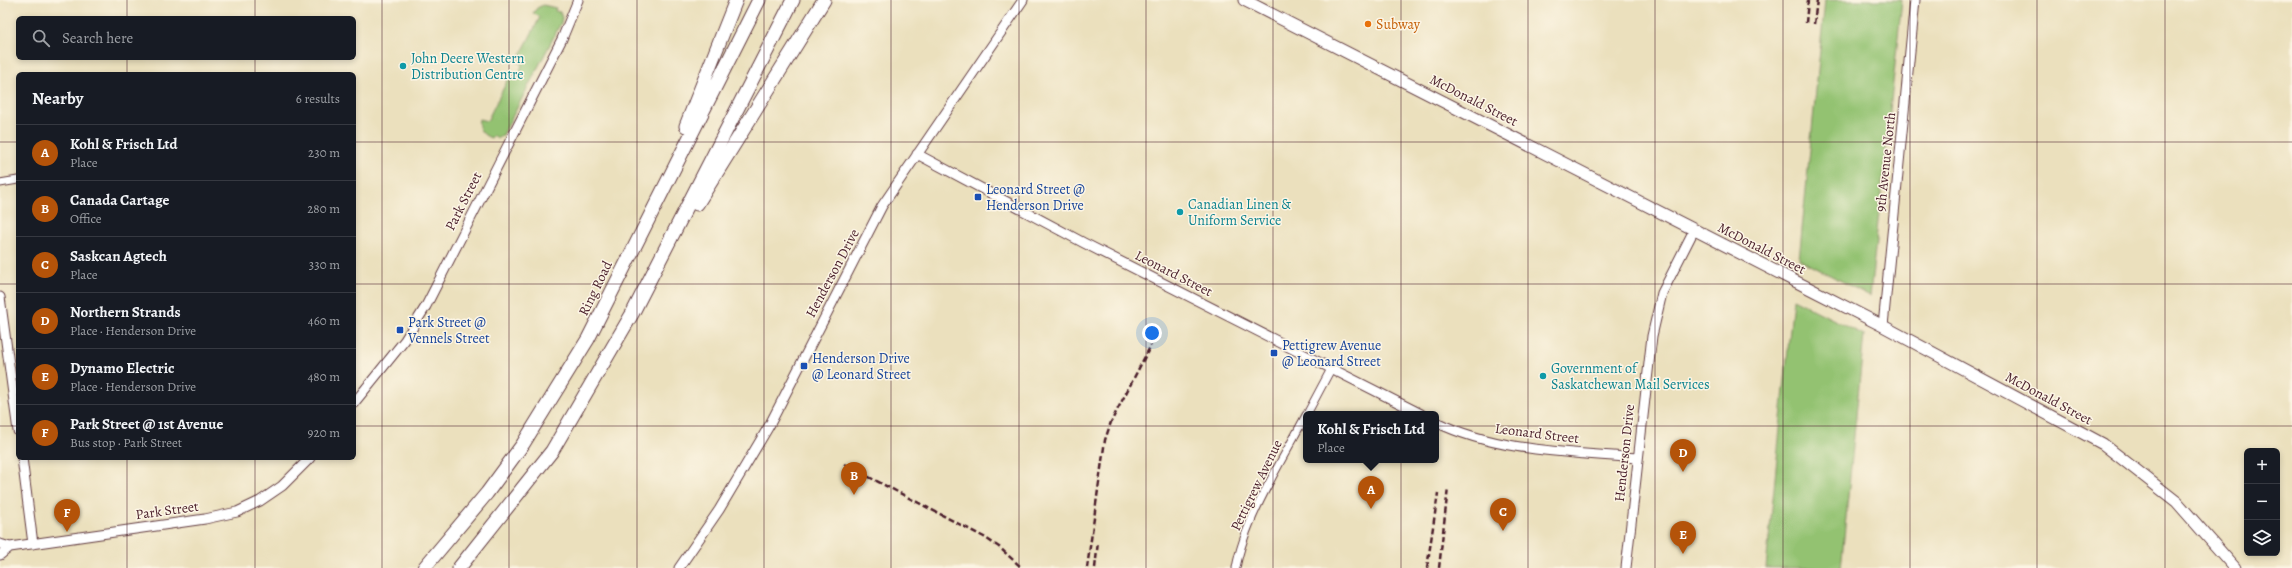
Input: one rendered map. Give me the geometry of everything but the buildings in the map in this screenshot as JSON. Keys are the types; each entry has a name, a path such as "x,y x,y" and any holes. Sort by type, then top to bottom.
{"highway":[{"path":"651,211 736,0"},
{"name":"Ring Road","path":"424,568 488,493 545,411 588,339 651,211 759,0"},
{"path":"632,314 793,0"},
{"path":"459,568 552,452 722,162 824,0"}],"main road":[{"name":"McDonald Street","path":"1244,0 1883,326 2103,444 2177,502 2235,568"}],"street":[{"name":"Park Street","path":"356,401 405,340 426,306 562,39 578,0"},
{"name":"Henderson Drive","path":"679,568 719,510 769,426 882,206 1023,0"},
{"name":"9th Avenue North","path":"1883,326 1915,0"},
{"name":"Leonard Street","path":"917,154 1068,234 1415,411"},
{"path":"0,183 16,180"},
{"name":"Henderson Drive","path":"1626,568 1637,458 1652,336 1662,294 1694,230"},
{"path":"0,297 16,416"},
{"name":"Pettigrew Avenue","path":"1308,411 1331,369"},
{"name":"Pettigrew Avenue","path":"1236,568 1240,548 1264,494 1303,421"},
{"name":"Leonard Street","path":"1439,423 1476,438 1507,445 1637,458"},
{"path":"22,460 33,544"},
{"name":"Park Street","path":"0,544 10,547 33,544 205,519 237,512 260,501 282,486 308,460"},
{"path":"0,555 10,547"}],"green space":[{"path":"1825,0 1902,0 1870,296 1799,259"},
{"path":"543,5 556,8 555,11 560,12 562,18 561,23 503,135 496,138 494,135 491,138 481,131 479,119 487,121 510,75 515,76 520,72 522,64 517,62 540,17 533,13 537,8"},
{"path":"1793,299 1864,335 1841,568 1766,568"}],"railway":[{"path":"1806,23 1808,0"},
{"path":"1814,24 1817,0"},
{"path":"1087,568 1105,440 1111,422 1151,345"},
{"path":"844,464 984,537 999,547 1022,568"},
{"path":"1439,568 1448,488"},
{"path":"1427,568 1438,493"},
{"path":"1095,568 1098,542"}],"place":[{"name":"Subway","path":"1368,24"},
{"name":"John Deere Western Distribution Centre","path":"403,66"},
{"name":"Leonard Street @ Henderson Drive","path":"978,197"},
{"name":"Canadian Linen & Uniform Service","path":"1180,212"},
{"name":"Park Street @ Vennels Street","path":"400,330"},
{"name":"Pettigrew Avenue @ Leonard Street","path":"1274,353"},
{"name":"Henderson Drive @ Leonard Street","path":"804,366"},
{"name":"Government of Saskatchewan Mail Services","path":"1543,376"},
{"name":"Northern Strands","path":"1683,472"},
{"name":"Canada Cartage","path":"854,495"},
{"name":"Kohl & Frisch Ltd","path":"1371,509"},
{"name":"Saskcan Agtech","path":"1503,531"},
{"name":"Park Street @ 1st Avenue","path":"67,532"},
{"name":"Dynamo Electric","path":"1683,554"}]}
